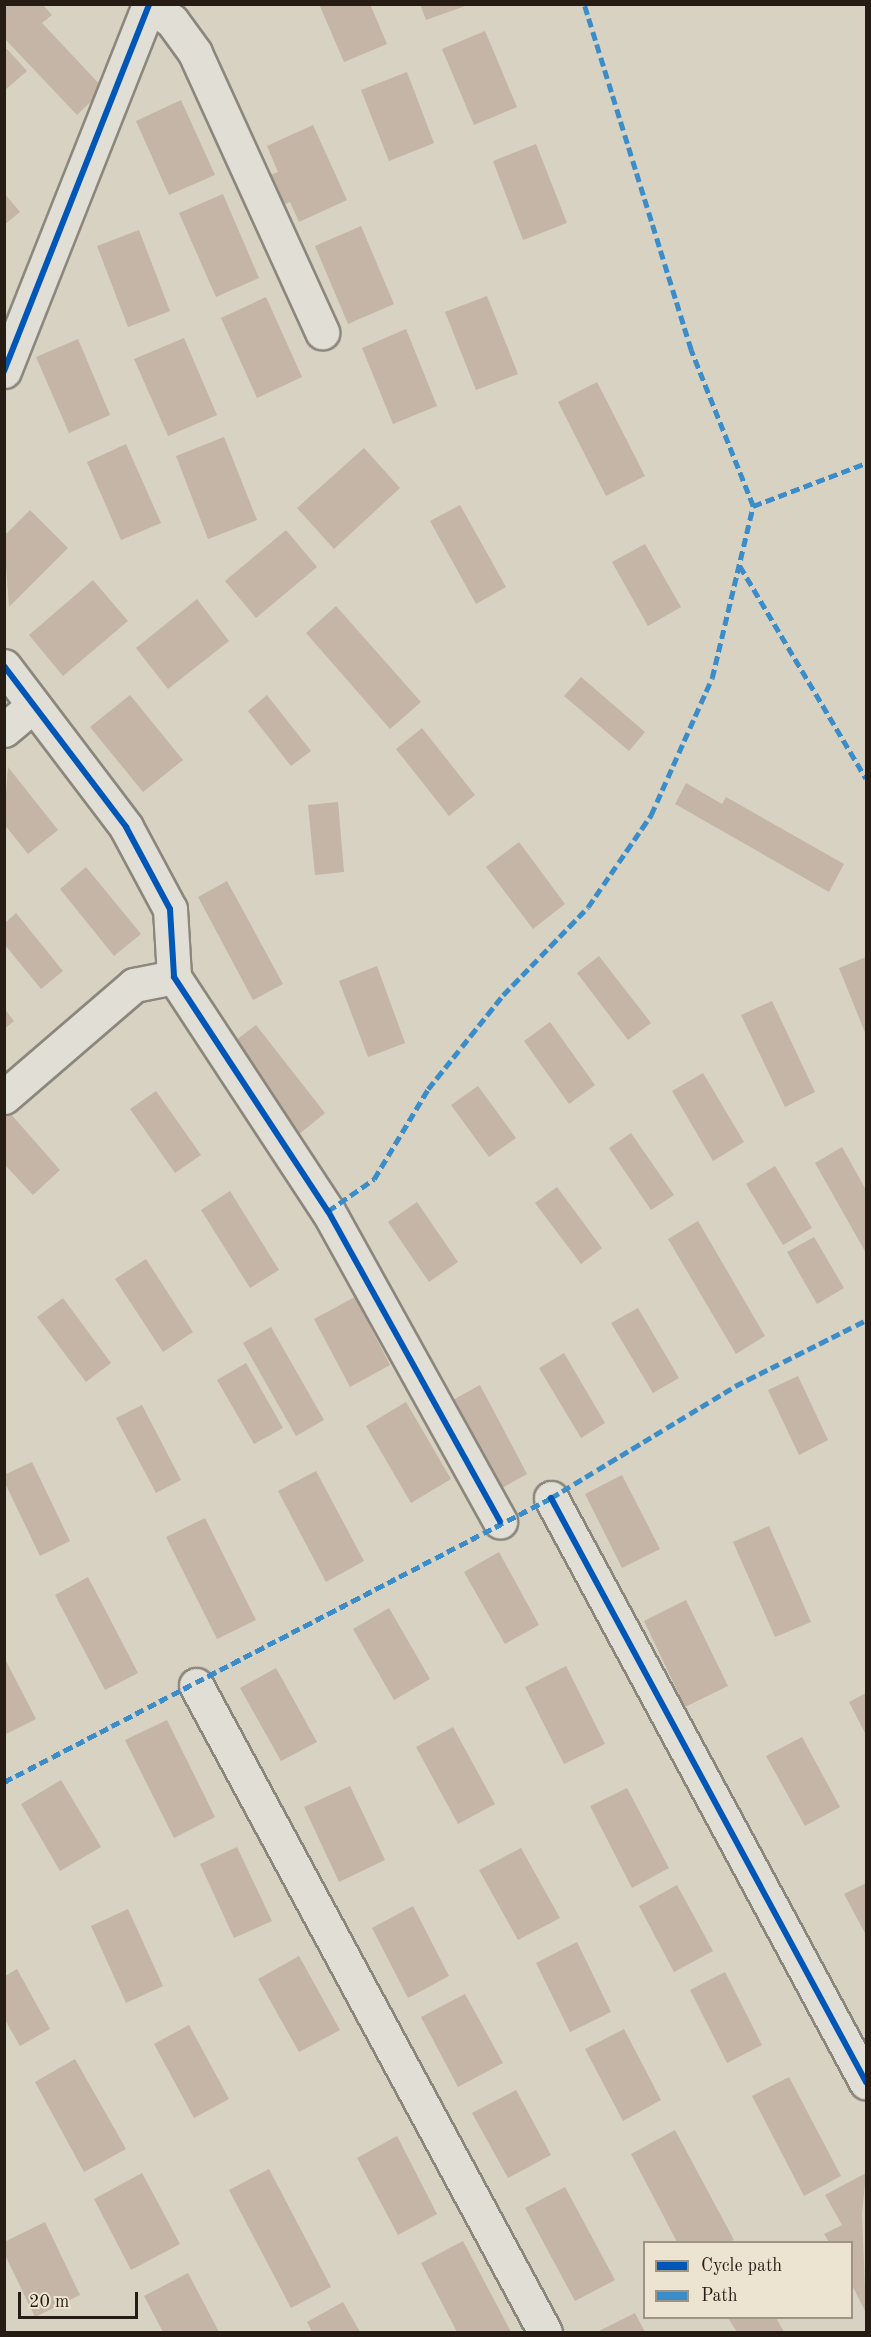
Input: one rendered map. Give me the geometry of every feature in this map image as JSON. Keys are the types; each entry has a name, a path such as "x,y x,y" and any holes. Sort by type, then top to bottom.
{"street":[{"path":"4,371 149,5 172,21 195,53 322,332"},
{"path":"4,666 126,826 170,909 174,977 328,1210 500,1521"},
{"path":"4,730 33,706"},
{"path":"4,1097 134,985 174,977"},
{"path":"551,1498 867,2082"},
{"path":"196,1685 544,2332"}],"building":[{"path":"4,4 42,4 52,15 42,23 104,89 77,115 4,38"},
{"path":"319,4 370,4 387,44 344,62"},
{"path":"420,4 468,4 468,5 426,20"},
{"path":"485,31 517,107 474,125 442,49"},
{"path":"7,49 27,71 4,91 4,51"},
{"path":"407,72 434,143 389,161 361,90"},
{"path":"181,100 215,175 169,195 136,121"},
{"path":"313,125 347,200 299,222 290,202 279,207 265,177 278,172 267,146"},
{"path":"536,144 567,223 523,240 493,161"},
{"path":"4,193 20,212 4,225"},
{"path":"223,194 259,278 216,297 179,213"},
{"path":"361,226 394,304 348,324 315,246"},
{"path":"139,230 170,311 128,327 97,246"},
{"path":"487,296 518,374 476,390 445,312"},
{"path":"266,297 302,377 257,398 221,318"},
{"path":"406,329 437,406 393,424 362,348"},
{"path":"184,338 217,415 168,436 134,359"},
{"path":"78,339 110,415 69,433 36,357"},
{"path":"597,382 645,476 606,496 558,402"},
{"path":"224,437 257,520 208,539 176,456"},
{"path":"126,444 161,523 121,540 87,462"},
{"path":"364,448 400,488 334,549 297,508"},
{"path":"460,505 506,587 476,604 430,521"},
{"path":"30,510 68,548 9,607 4,536"},
{"path":"286,530 317,567 256,618 225,581"},
{"path":"645,544 681,607 648,626 612,562"},
{"path":"93,580 128,621 63,676 29,635"},
{"path":"197,599 229,641 168,689 136,648"},
{"path":"336,606 421,702 390,729 306,633"},
{"path":"581,677 645,732 629,751 564,696"},
{"path":"130,695 183,760 143,792 90,727"},
{"path":"267,695 311,751 291,766 248,711"},
{"path":"422,728 475,795 449,816 396,749"},
{"path":"8,767 58,830 28,854 4,824"},
{"path":"686,783 722,804 726,797 844,864 829,892 675,804"},
{"path":"338,802 344,872 315,875 308,805"},
{"path":"519,842 565,904 533,929 486,867"},
{"path":"86,867 141,934 114,956 60,889"},
{"path":"227,881 283,984 253,1000 198,897"},
{"path":"16,913 63,971 41,989 5,945 5,923"},
{"path":"599,956 651,1023 628,1040 577,973"},
{"path":"866,957 866,1035 839,968"},
{"path":"377,966 405,1043 368,1057 339,981"},
{"path":"772,1001 815,1092 785,1107 741,1015"},
{"path":"4,1008 14,1021 4,1029"},
{"path":"550,1022 595,1085 569,1104 524,1041"},
{"path":"256,1025 325,1113 297,1136 228,1046"},
{"path":"703,1073 744,1142 713,1161 672,1091"},
{"path":"478,1086 516,1138 489,1157 451,1105"},
{"path":"156,1091 201,1155 175,1173 130,1109"},
{"path":"10,1113 60,1170 33,1195 4,1164 4,1118"},
{"path":"631,1133 674,1195 651,1210 609,1148"},
{"path":"842,1147 866,1190 866,1253 815,1163"},
{"path":"775,1166 812,1228 783,1245 746,1184"},
{"path":"557,1187 602,1248 581,1264 535,1203"},
{"path":"230,1191 279,1270 250,1288 201,1210"},
{"path":"417,1202 458,1262 429,1282 388,1222"},
{"path":"698,1221 765,1336 736,1354 668,1239"},
{"path":"814,1237 844,1288 817,1304 787,1252"},
{"path":"146,1259 193,1332 163,1352 115,1279"},
{"path":"355,1297 390,1365 350,1387 314,1319"},
{"path":"63,1298 111,1363 86,1382 37,1317"},
{"path":"638,1308 679,1378 653,1393 611,1323"},
{"path":"271,1327 324,1420 296,1436 243,1343"},
{"path":"564,1353 605,1423 581,1438 539,1368"},
{"path":"246,1363 283,1428 254,1444 217,1380"},
{"path":"798,1376 828,1440 799,1455 768,1390"},
{"path":"480,1385 527,1474 500,1489 453,1400"},
{"path":"406,1402 451,1479 411,1503 366,1426"},
{"path":"142,1405 181,1480 156,1493 116,1418"},
{"path":"32,1462 70,1541 40,1556 4,1481 4,1475"},
{"path":"316,1471 364,1561 326,1582 278,1491"},
{"path":"622,1475 660,1549 622,1568 585,1494"},
{"path":"205,1518 256,1620 217,1639 166,1537"},
{"path":"769,1526 811,1622 775,1637 733,1542"},
{"path":"499,1552 539,1625 505,1644 464,1572"},
{"path":"88,1577 138,1673 105,1690 55,1595"},
{"path":"686,1600 728,1686 685,1707 644,1621"},
{"path":"389,1608 430,1679 394,1700 353,1629"},
{"path":"4,1657 36,1719 4,1735"},
{"path":"566,1666 605,1744 564,1764 525,1687"},
{"path":"276,1668 317,1742 281,1761 240,1688"},
{"path":"866,1693 866,1735 849,1702"},
{"path":"167,1720 215,1817 174,1838 125,1740"},
{"path":"453,1727 495,1804 458,1824 416,1747"},
{"path":"802,1737 840,1807 805,1826 766,1756"},
{"path":"61,1780 101,1847 60,1871 21,1804"},
{"path":"350,1786 385,1860 339,1882 304,1807"},
{"path":"627,1788 669,1868 632,1888 590,1806"},
{"path":"237,1847 272,1921 234,1938 200,1864"},
{"path":"521,1848 560,1918 518,1940 479,1870"},
{"path":"866,1883 866,1935 844,1894"},
{"path":"677,1885 713,1951 674,1972 639,1906"},
{"path":"413,1906 449,1976 408,1998 372,1928"},
{"path":"128,1909 163,1986 126,2003 91,1926"},
{"path":"577,1942 611,2012 570,2032 536,1963"},
{"path":"299,1956 340,2030 299,2052 258,1979"},
{"path":"17,1969 50,2029 20,2046 5,2020 5,1976"},
{"path":"725,1972 762,2045 727,2063 690,1990"},
{"path":"465,1994 503,2063 458,2087 421,2017"},
{"path":"189,2025 229,2099 194,2118 154,2044"},
{"path":"624,2029 661,2100 623,2121 585,2049"},
{"path":"75,2059 126,2149 84,2172 35,2082"},
{"path":"789,2077 841,2176 804,2196 752,2096"},
{"path":"516,2090 551,2155 508,2178 472,2113"},
{"path":"675,2130 734,2240 676,2241 631,2154"},
{"path":"397,2136 437,2214 398,2235 357,2158"},
{"path":"269,2169 331,2287 291,2308 229,2190"},
{"path":"142,2173 180,2244 131,2270 94,2199"},
{"path":"866,2173 862,2214 866,2313 853,2287 853,2241 828,2241 824,2234 842,2225 825,2195"},
{"path":"565,2187 615,2280 575,2301 525,2208"},
{"path":"45,2222 80,2295 35,2317 4,2253 4,2242"},
{"path":"463,2241 511,2332 457,2332 421,2263"},
{"path":"188,2273 219,2332 163,2332 144,2296"},
{"path":"343,2302 360,2332 312,2332 307,2322"},
{"path":"635,2313 645,2332 597,2332"},
{"path":"729,2319 777,2319 784,2332 737,2332"}],"marked path":[{"path":"328,1211 374,1179 428,1089 503,995 588,907 651,815 712,678 753,506 691,350 584,4"},
{"path":"753,506 866,463"},
{"path":"740,566 866,778"},
{"path":"4,1782 551,1498 735,1386 866,1320"}],"cycle path":[{"path":"4,371 149,4"},
{"path":"4,666 126,827 170,909 174,977 328,1211 500,1521"},
{"path":"551,1498 866,2082"}]}
